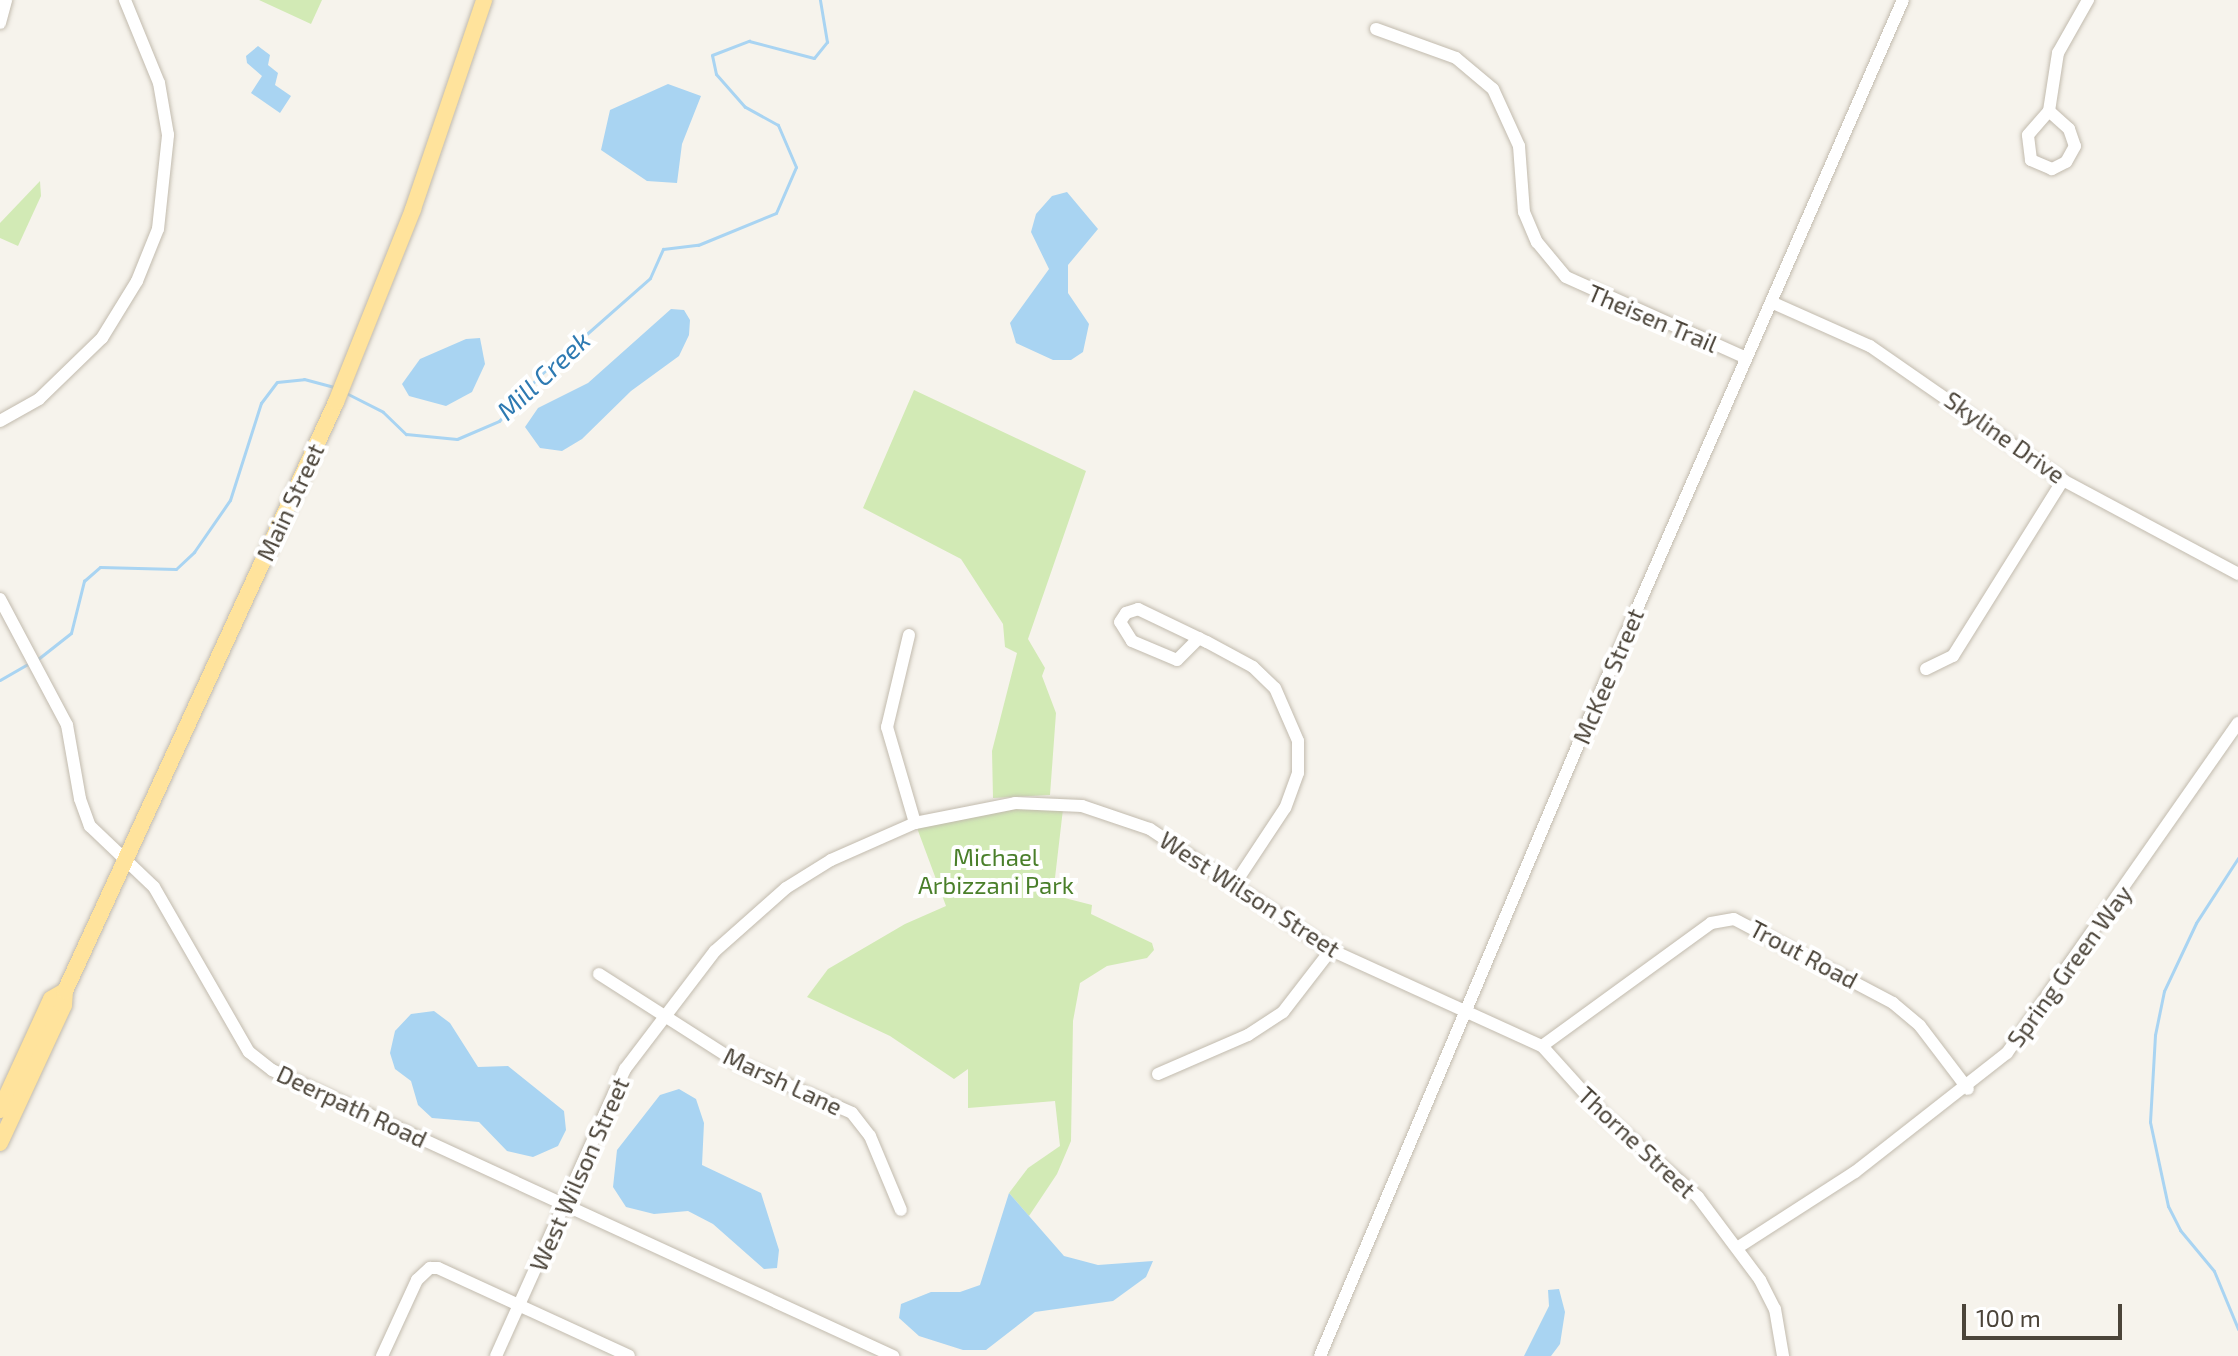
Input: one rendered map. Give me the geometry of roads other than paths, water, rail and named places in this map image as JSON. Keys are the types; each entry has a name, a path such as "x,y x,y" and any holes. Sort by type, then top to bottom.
{"main road":[{"name":"Main Street","path":"0,1143 64,1005 65,991 336,402 413,209 484,0"},
{"name":"Main Street","path":"0,1110 51,999 65,991"}],"street":[{"path":"0,23 6,0"},
{"path":"0,421 39,399 102,338 137,281 158,229 168,135 159,83 125,0"},
{"name":"McKee Street","path":"1320,1356 1746,358 1903,0"},
{"path":"2049,111 2069,129 2075,146 2066,162 2052,169 2035,164 2026,143 2033,126 2049,111 2058,53 2088,0"},
{"name":"Theisen Trail","path":"1376,29 1456,58 1493,89 1519,146 1524,212 1537,242 1566,277 1746,358"},
{"name":"Skyline Drive","path":"1771,302 1870,346 2063,480 2238,574"},
{"path":"1926,669 1953,656 2063,480"},
{"name":"Deerpath Road","path":"0,599 24,638 67,725 83,812 103,841 154,887 249,1052 272,1070 893,1356"},
{"path":"1199,638 1177,660 1132,641 1120,622 1126,613 1138,609 1199,638 1253,667 1275,688 1298,741 1298,773 1285,808 1236,882"},
{"path":"909,635 887,727 915,823"},
{"name":"Spring Green Way","path":"1737,1248 1855,1172 1968,1089 2027,1029 2238,723"},
{"name":"West Wilson Street","path":"496,1356 625,1069 662,1016 715,951 786,888 831,860 915,823 1015,803 1082,806 1150,829 1236,882 1331,950 1466,1014"},
{"name":"Trout Road","path":"1542,1046 1711,923 1734,919 1893,1003 1920,1026 1968,1089"},
{"path":"1158,1074 1248,1035 1283,1012 1331,950"},
{"name":"Marsh Lane","path":"599,974 740,1064 852,1113 870,1136 901,1210"},
{"name":"Thorne Street","path":"1466,1014 1542,1046 1606,1117 1686,1183 1737,1248 1775,1309 1783,1356"},
{"path":"382,1356 417,1280 430,1268 446,1270 629,1356"}],"water":[{"path":"258,46 270,55 268,65 278,73 275,85 291,96 280,113 251,93 262,76 247,63 246,56"},
{"path":"668,84 701,96 682,144 677,183 647,181 601,150 610,110"},
{"path":"1067,192 1098,229 1068,265 1068,293 1089,324 1083,352 1071,360 1053,360 1016,343 1010,323 1049,269 1031,232 1036,214 1052,196"},
{"path":"671,309 684,310 690,320 689,335 679,356 631,391 582,439 562,451 540,448 525,427 538,408 588,383"},
{"path":"480,338 485,364 472,392 446,406 409,396 402,384 420,359 466,339"},
{"path":"434,1011 450,1023 478,1067 508,1066 564,1111 566,1130 558,1146 533,1157 507,1151 479,1122 432,1118 418,1105 411,1081 395,1069 390,1053 395,1031 411,1014"},
{"path":"679,1089 696,1099 704,1123 702,1165 761,1193 779,1250 777,1268 764,1269 713,1224 688,1211 654,1214 626,1207 613,1187 617,1150 660,1095"},
{"path":"1009,1193 1064,1256 1098,1265 1153,1261 1146,1277 1113,1301 1035,1312 986,1350 963,1350 919,1336 899,1318 901,1304 931,1292 960,1292 980,1285"},
{"path":"1559,1289 1565,1312 1560,1344 1551,1356 1524,1356 1549,1306 1548,1290"}],"waterway":[{"name":"Mill Creek","path":"348,394 383,412 406,434 457,439 499,421 539,376 650,278 663,249 698,245 776,213 796,167 778,125 745,107 716,74 712,55 749,41 814,58 827,42 820,0"},
{"name":"Mill Creek","path":"38,659 71,633 84,581 100,567 176,569 194,552 230,500 261,403 277,382 304,379 334,387"},
{"name":"Mill Creek","path":"0,680 31,662"},
{"path":"2238,858 2196,923 2164,991 2155,1035 2150,1122 2168,1206 2180,1230 2214,1271 2238,1329"}],"park label":[{"name":"Michael Arbizzani Park","path":"996,871"}]}
